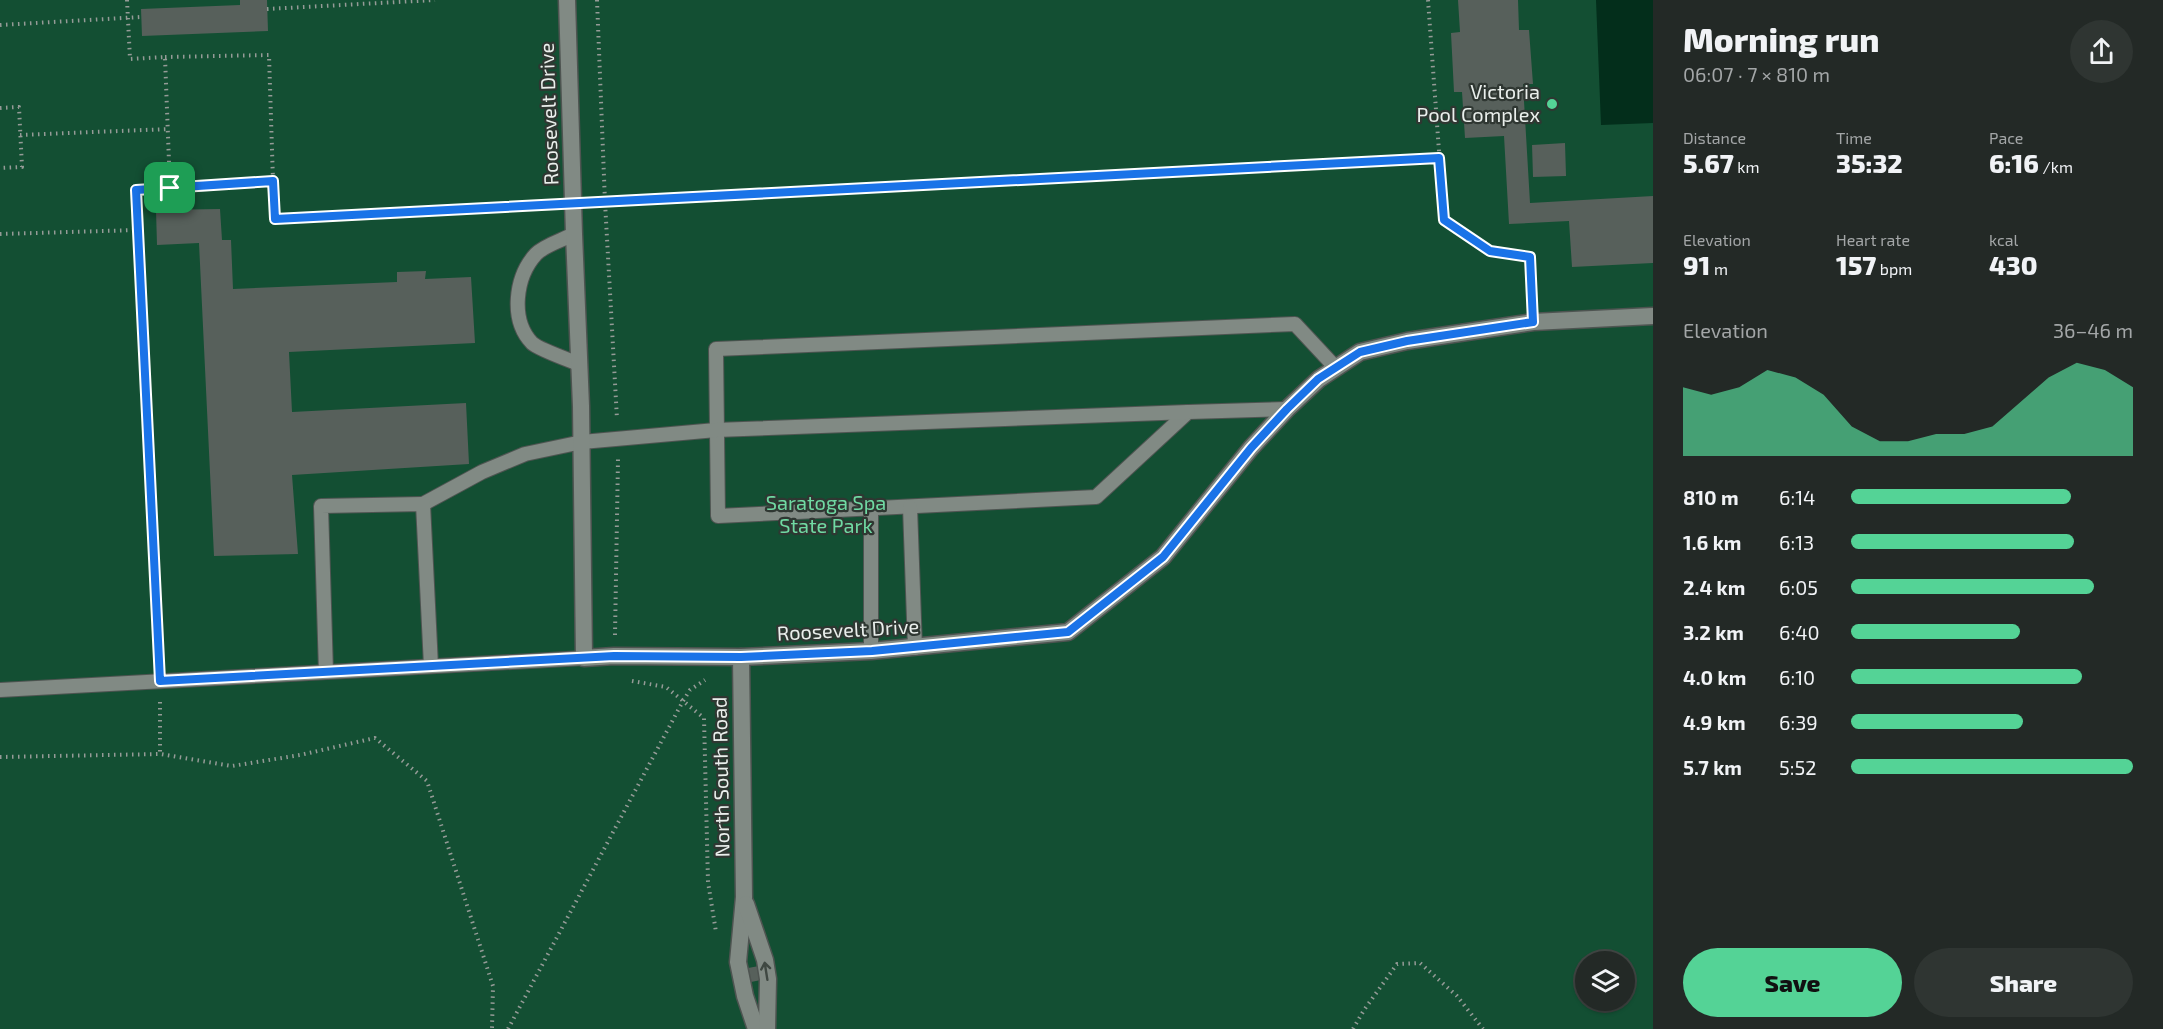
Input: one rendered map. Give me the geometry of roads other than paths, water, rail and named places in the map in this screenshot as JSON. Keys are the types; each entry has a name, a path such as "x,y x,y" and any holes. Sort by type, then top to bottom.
{"street":[{"name":"Roosevelt Drive","path":"567,0 582,442 584,658 614,656 741,657 872,651 1068,632 1163,557 1251,448 1287,409 1318,379 1360,352 1407,341 1533,322 1653,316"},
{"name":"North South Road","path":"741,657 744,897 738,962 745,996 756,1029"},
{"name":"North South Road","path":"744,897 765,960 768,979 767,1029"}],"lane":[{"path":"574,234 537,252 526,269 517,301 520,326 534,345 579,364"},
{"path":"1188,412 1096,497 718,516 716,349 1295,324 1336,368"},
{"path":"326,672 321,506 423,504 482,472 525,454 582,442 716,430 1287,409"},
{"path":"423,504 431,666"},
{"path":"910,507 915,648"},
{"path":"871,508 872,651"},
{"path":"0,690 584,658"}],"place":[{"name":"Victoria Pool Complex","path":"1552,104"}],"park label":[{"name":"Saratoga Spa State Park","path":"826,514"}]}
